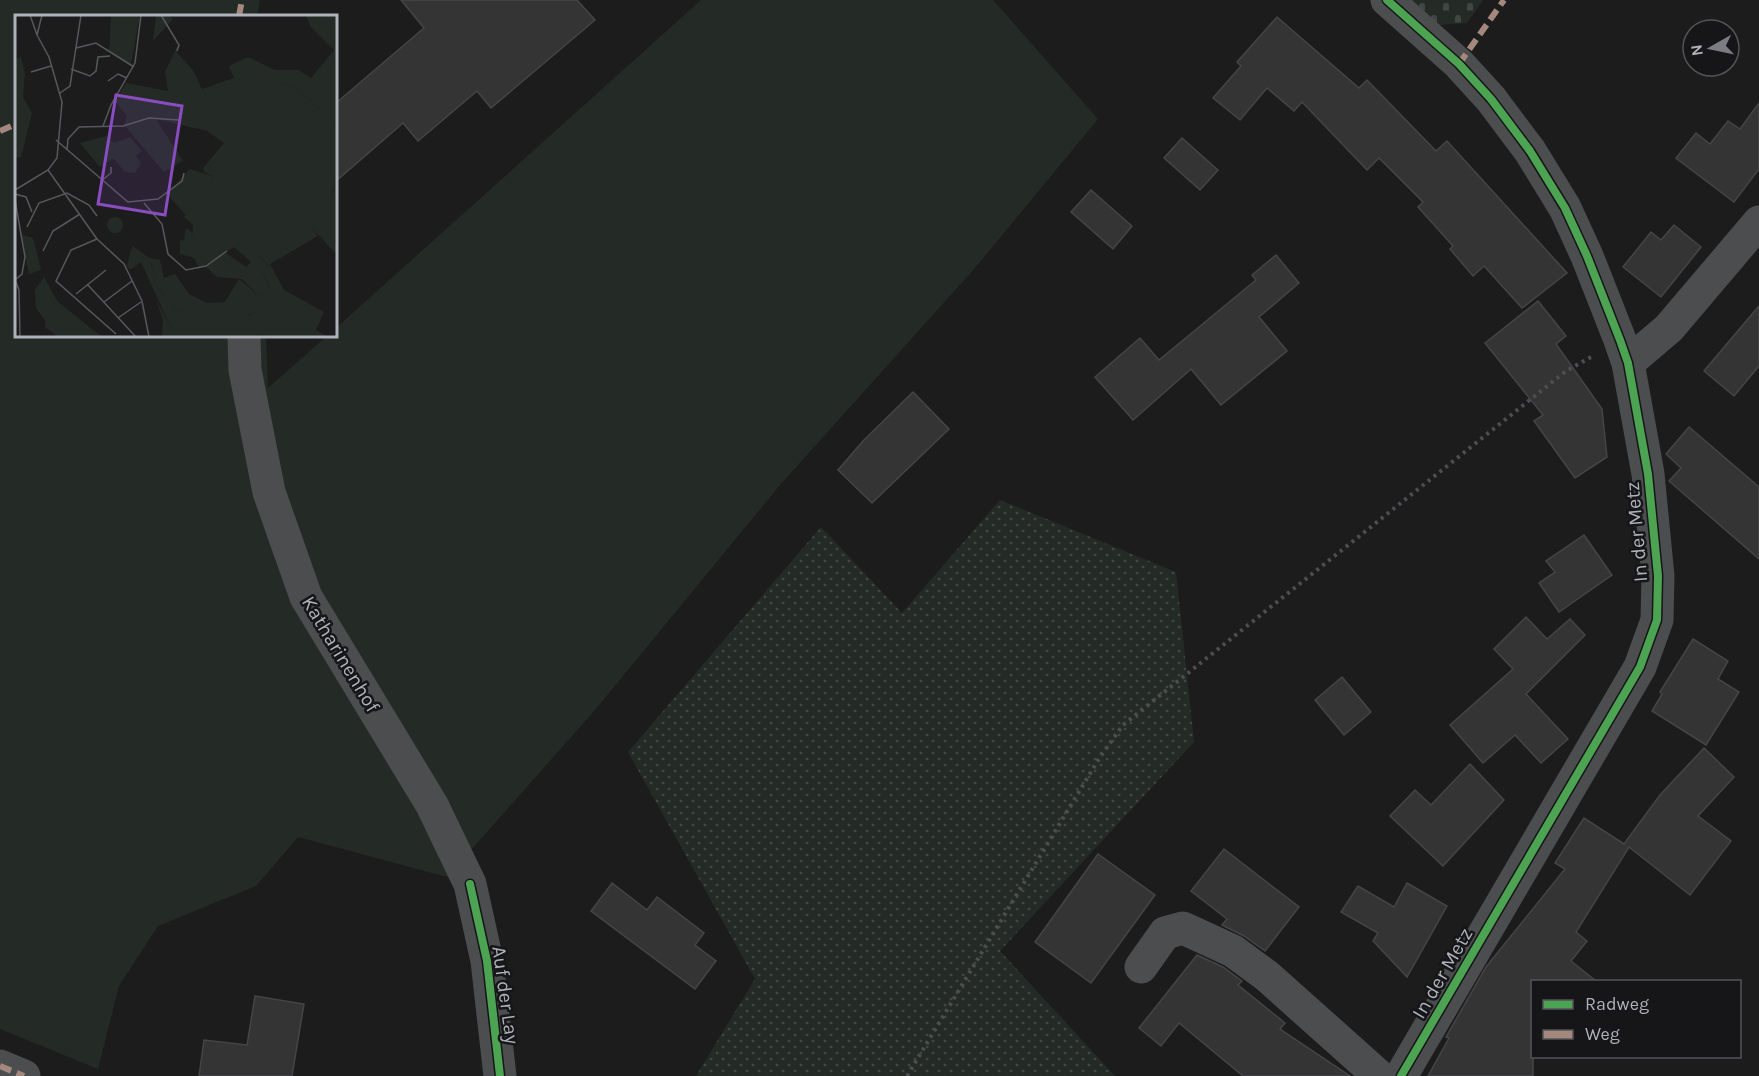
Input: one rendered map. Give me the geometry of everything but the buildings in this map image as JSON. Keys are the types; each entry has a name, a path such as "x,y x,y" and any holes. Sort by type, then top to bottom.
{"street":[{"name":"In der Metz","path":"1387,0 1459,64 1491,99 1530,151 1565,208 1587,256 1624,352 1648,474 1658,576 1657,620 1640,667 1401,1076"},
{"path":"1624,352 1669,328 1759,222"},
{"name":"Katharinenhof","path":"244,338 245,370 269,492 306,597 432,805 470,884"},
{"name":"Auf der Lay","path":"470,884 487,962 500,1076"},
{"path":"1141,967 1165,933 1183,927 1233,951 1267,976 1379,1076"},
{"path":"0,1066 24,1076"}],"path":[{"path":"907,1076 1100,757 1122,725 1566,371 1624,352"}],"green space":[{"path":"0,0 260,0 257,15 15,15 15,338 266,338 268,388 325,338 338,338 338,326 701,0 993,0 1098,119 975,268 780,485 595,710 447,877 298,837 256,886 158,926 119,986 98,1069 0,1029"},
{"path":"1410,0 1483,0 1467,23 1438,25"},
{"path":"1000,500 1176,572 1194,742 1000,951 1115,1076 696,1076 755,979 628,752 821,527 902,613"}],"marked path":[{"path":"239,15 242,0"},
{"path":"1459,64 1504,0"},
{"path":"0,131 15,124"},
{"path":"0,1066 24,1076"}],"cycle path":[{"path":"1387,0 1459,64 1491,99 1530,151 1565,208 1587,256 1628,363 1648,474 1658,576 1657,620 1640,667 1401,1076"},
{"path":"470,884 487,961 500,1076"}]}
